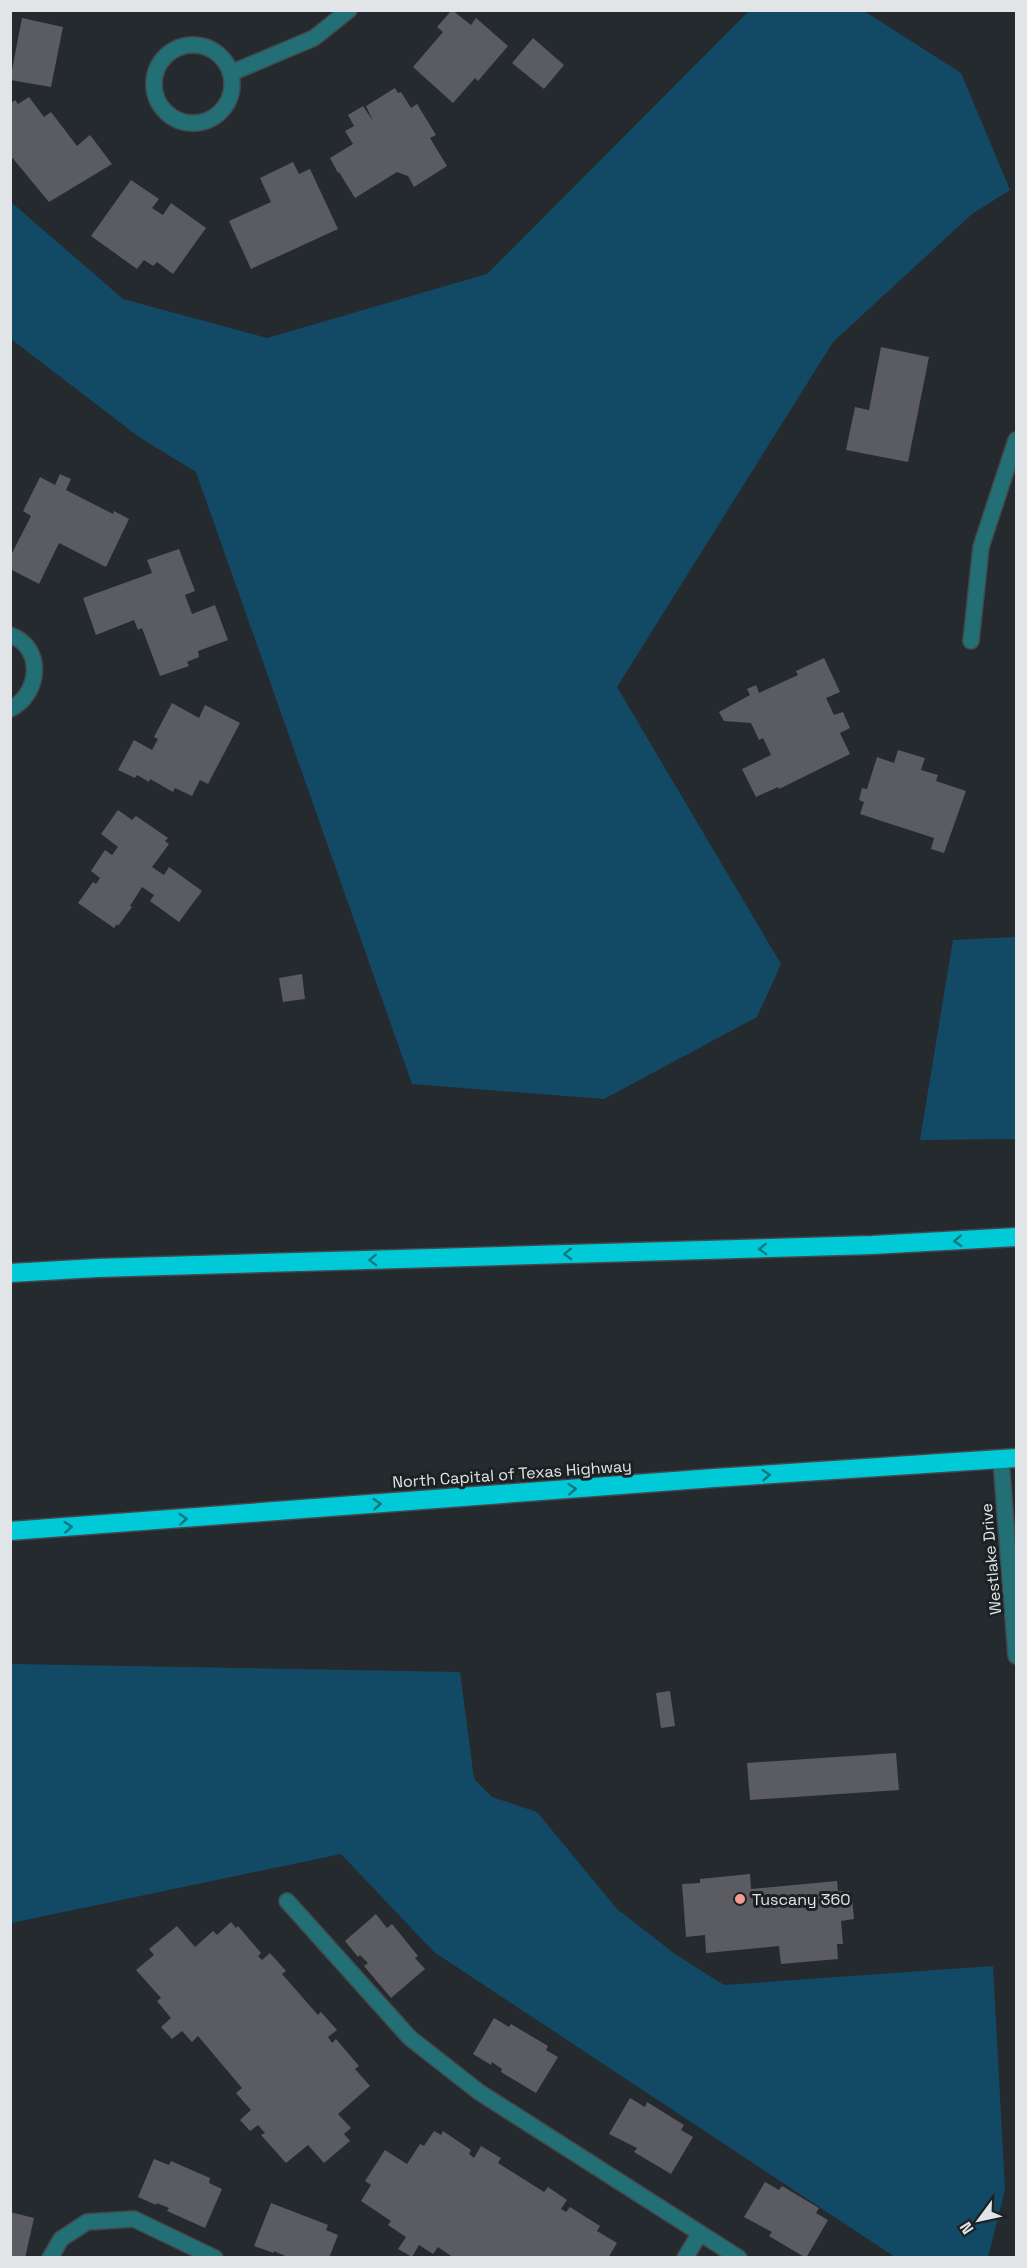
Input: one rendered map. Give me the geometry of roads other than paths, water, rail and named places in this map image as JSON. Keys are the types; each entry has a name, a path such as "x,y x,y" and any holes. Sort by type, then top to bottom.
{"highway":[{"path":"10,1273 98,1268 872,1245 1017,1237"},
{"name":"North Capital of Texas Highway","path":"10,1531 714,1478 1009,1459"}],"street":[{"path":"231,73 314,38 349,10"},
{"path":"198,44 212,49 224,60 231,73 232,88 227,103 217,115 204,122 188,123 173,118 162,108 155,94 154,79 159,64 168,52 182,46 198,44"},
{"path":"971,641 981,547 1017,440"},
{"path":"10,635 16,637 27,648 34,663 35,679 29,694 18,705 10,709"},
{"name":"Westlake Drive","path":"1009,1459 1017,1656"},
{"path":"287,1901 410,2038 479,2092 739,2258"},
{"path":"50,2258 61,2239 87,2222 134,2219 215,2258"},
{"path":"685,2258 700,2233"}],"place":[{"name":"Tuscany 360","path":"740,1899"}]}
